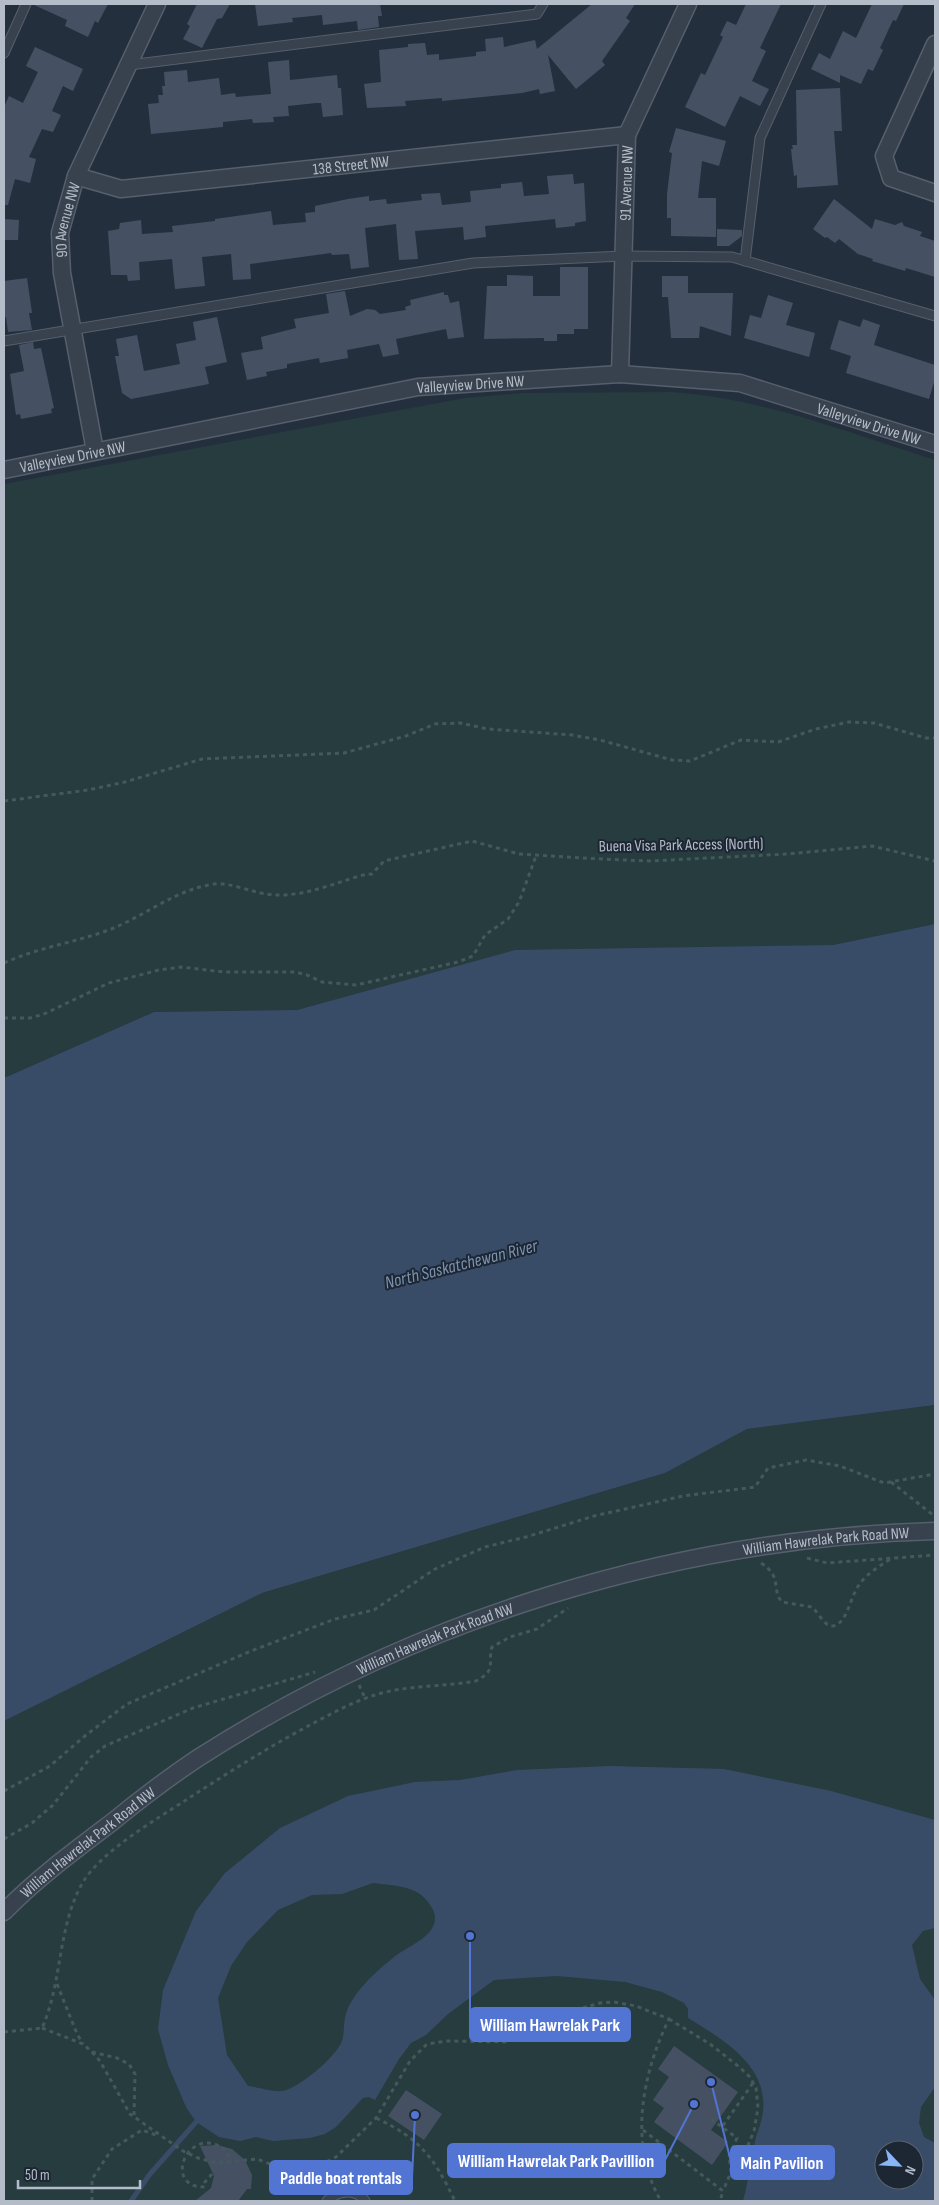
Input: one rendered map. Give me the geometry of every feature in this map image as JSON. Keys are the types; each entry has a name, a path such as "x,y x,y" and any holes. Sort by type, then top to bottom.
{"street":[{"name":"90 Avenue NW","path":"95,451 62,273 60,233 76,176 157,4"},
{"name":"91 Avenue NW","path":"620,374 627,135 688,4"},
{"path":"935,44 884,156 891,178 935,193"},
{"name":"138 Street NW","path":"76,176 121,189 627,135"},
{"name":"Valleyview Drive NW","path":"4,470 418,387 620,374 740,383 935,444"},
{"name":"William Hawrelak Park Road NW","path":"4,1912 57,1864 198,1758 266,1717 316,1691 430,1638 551,1596 604,1580 671,1564 734,1551 934,1523"}],"lane":[{"path":"4,53 26,4"},
{"path":"129,65 537,14 543,4"},
{"path":"745,261 760,138 821,4"},
{"path":"4,341 473,263 623,256 732,257 935,316"},
{"path":"327,2201 334,2194 350,2192 362,2197 365,2201"}],"path":[{"path":"4,801 88,790 126,782 202,759 344,753 406,736 435,724 460,723 488,729 572,735 600,740 672,760 690,761 741,740 778,742 816,729 849,722 874,723 926,738 935,738"},
{"name":"Buena Visa Park Access (North)","path":"4,963 18,956 107,931 148,912 169,898 216,884 267,894 295,896 363,875 372,874 384,861 472,841 519,854 650,861 787,854 872,846 935,861"},
{"path":"4,1018 30,1018 44,1014 109,983 159,970 181,967 224,972 295,972 307,974 322,982 356,985 458,962 473,956 485,935 508,919 519,902 536,855"},
{"path":"4,1790 50,1766 86,1735 127,1704 251,1651 335,1619 374,1610 435,1569 485,1547 621,1510 683,1496 755,1487 768,1468 806,1460 840,1466 884,1483 935,1474"},
{"path":"891,1481 934,1523"},
{"path":"801,1556 827,1563 935,1555"},
{"path":"764,1559 756,1560 767,1566 774,1576 778,1586 778,1598 782,1602 788,1605 812,1607 831,1626 836,1625 843,1618 862,1580 893,1558"},
{"path":"42,2028 57,1983 60,1954 68,1920 77,1895 84,1881 104,1859 155,1820 235,1768 320,1720 365,1698 391,1692 476,1681 483,1678 490,1668 492,1647 510,1638 537,1629 575,1604"},
{"path":"357,1681 365,1698"},
{"path":"57,1983 76,2034 100,2061 127,2110 134,2118 183,2151 216,2163 257,2159 286,2170 298,2172 313,2169 336,2156 376,2118 410,2061 427,2044 447,2041 507,2042 572,2011 587,2005 600,2003 614,2002 656,2012 738,2066 753,2083 758,2099 757,2120 740,2164 732,2172 720,2201"},
{"path":"661,2201 647,2166 642,2141 642,2130 645,2086 651,2060 669,2019"},
{"path":"4,2032 42,2028 83,2044"},
{"path":"92,2052 117,2058 132,2068 135,2074 134,2118"},
{"path":"722,2127 753,2083"},
{"path":"376,2118 423,2148 434,2161 455,2201"},
{"path":"710,2119 737,2138 729,2156 732,2172"},
{"path":"92,2201 92,2179 112,2149 142,2130 161,2136"},
{"path":"642,2130 723,2191"},
{"path":"212,2174 207,2177 205,2187 194,2187 188,2184 182,2167 188,2153 198,2145 216,2144 226,2151 230,2161"}],"green space":[{"path":"671,392 739,401 772,409 838,428 935,460 935,924 833,945 515,951 297,1010 154,1012 4,1078 4,484 465,398 523,393"},
{"path":"935,1405 935,2201 4,2201 4,1721 262,1593 665,1473 747,1429"}],"water":[{"name":"North Saskatchewan River","path":"935,924 935,1405 747,1429 665,1473 262,1593 4,1721 4,1078 154,1012 297,1010 515,950 833,945"},
{"path":"610,1766 724,1769 831,1791 935,1820 935,1928 923,1931 912,1945 920,1979 935,2000 935,2087 921,2107 919,2123 924,2137 935,2143 935,2201 743,2201 763,2111 763,2095 758,2080 740,2055 715,2035 688,2018 688,2009 684,2003 662,1992 625,1982 557,1976 494,1980 448,2014 426,2035 411,2043 399,2059 375,2100 369,2097 363,2098 336,2127 325,2134 310,2138 273,2141 256,2137 240,2141 219,2137 196,2122 186,2107 168,2065 158,2029 163,1990 196,1911 225,1873 280,1828 348,1796 415,1782 460,1780 517,1770","holes":["373,1883 399,1886 414,1891 427,1900 435,1917 434,1925 430,1932 394,1957 361,1988 348,2008 343,2037 339,2047 316,2071 289,2089 282,2091 248,2086 227,2055 218,1998 231,1966 247,1942 278,1910 312,1895 342,1894"]}],"building":[{"path":"32,4 108,4 98,23 95,21 88,37 65,26 67,20"},
{"path":"197,4 230,4 222,18 217,19 202,48 183,39 190,26 187,24"},
{"path":"255,4 380,4 382,16 378,16 379,27 358,30 357,21 323,25 322,15 292,18 293,22 258,26"},
{"path":"592,4 635,4 626,18 630,21 602,61 605,65 576,89 548,55 555,91 540,94 539,89 522,93 442,101 442,98 405,101 406,106 367,108 364,84 381,82 379,50 408,47 408,44 425,43 427,55 439,54 439,60 476,56 476,52 486,51 485,39 503,37 504,47 535,40 537,49"},
{"path":"746,4 781,4 760,48 766,51 752,81 769,89 760,106 740,96 725,127 685,107 701,73 705,75 723,37 720,35 727,21 736,25"},
{"path":"872,4 904,4 896,21 893,20 880,48 883,50 873,71 868,69 861,84 840,75 840,83 811,69 819,53 830,59 843,31 856,38"},
{"path":"35,47 83,69 73,91 63,86 52,111 61,115 53,132 42,129 29,157 36,159 30,183 15,179 8,205 4,205 4,107 9,96 23,103 38,72 26,66"},
{"path":"289,60 290,80 337,75 338,88 341,88 343,115 323,117 321,103 316,103 288,106 289,116 273,117 274,122 253,123 252,119 223,122 223,127 151,134 148,104 159,103 158,95 163,95 162,86 165,86 164,72 187,70 188,82 219,78 221,95 235,93 236,97 271,94 268,62"},
{"path":"840,88 842,131 834,131 838,185 797,188 797,175 794,176 791,149 793,149 792,145 797,145 796,90"},
{"path":"676,128 726,141 719,166 702,161 698,198 716,198 716,237 671,236 671,218 667,218 667,194 672,153 669,152"},
{"path":"573,174 574,184 584,183 586,221 575,223 575,226 556,228 555,219 485,226 486,237 464,240 463,227 415,231 418,259 399,260 396,224 365,228 369,267 351,269 349,254 332,255 331,253 250,264 251,279 233,280 231,254 202,257 205,286 175,289 172,259 139,262 140,280 128,281 127,275 111,275 108,231 119,229 120,223 141,220 142,234 173,232 172,226 271,211 273,225 306,222 305,213 315,212 315,206 369,196 369,201 386,199 387,204 422,200 421,194 440,193 442,205 471,202 470,191 501,188 501,184 522,182 524,196 549,194 547,176"},
{"path":"834,199 872,229 875,219 895,225 902,222 904,226 922,232 920,236 935,241 935,277 906,268 905,271 872,261 873,259 858,254 839,239 835,243 813,229"},
{"path":"4,219 19,220 18,240 4,240"},
{"path":"717,229 742,230 742,236 729,246 717,246"},
{"path":"560,267 588,267 588,329 574,329 574,334 557,334 557,341 544,341 544,338 484,339 487,286 507,286 507,275 533,276 533,296 560,296"},
{"path":"662,276 688,276 688,293 733,293 731,336 700,326 699,338 671,338 668,297 662,297"},
{"path":"27,278 32,313 29,313 32,330 8,332 6,317 4,317 4,281"},
{"path":"345,291 350,316 367,309 375,310 380,314 406,310 405,307 411,305 410,300 444,292 444,295 448,295 450,303 459,301 464,337 448,339 446,329 396,339 399,354 383,357 379,344 347,350 348,358 320,363 319,358 287,364 287,368 266,372 267,376 247,380 241,353 263,349 261,337 296,328 294,319 329,313 326,294"},
{"path":"768,295 793,303 786,325 815,333 809,357 744,338 750,315 761,318"},
{"path":"217,317 227,362 205,367 209,384 131,399 122,393 115,356 119,356 116,339 137,335 144,371 180,364 176,344 196,340 193,322"},
{"path":"863,319 880,325 874,345 935,365 935,379 929,399 846,373 851,356 830,349 839,320 860,327"},
{"path":"33,342 34,349 41,348 54,408 51,409 52,413 21,419 20,414 16,415 10,374 24,371 19,345"},
{"path":"674,2046 738,2092 711,2130 728,2142 712,2165 654,2122 664,2108 653,2100 669,2077 658,2069"},
{"path":"406,2090 442,2114 424,2140 388,2116"},
{"path":"218,2145 232,2149 245,2160 252,2175 251,2189 247,2189 238,2201 195,2201 211,2188 214,2176 200,2146"}],"waterway":[{"path":"131,2201 150,2174 196,2122"}],"place":[{"name":"William Hawrelak Park","path":"470,1936"},
{"name":"Main Pavilion","path":"711,2082"},
{"name":"William Hawrelak Park Pavillion","path":"694,2104"},
{"name":"Paddle boat rentals","path":"415,2115"}]}
